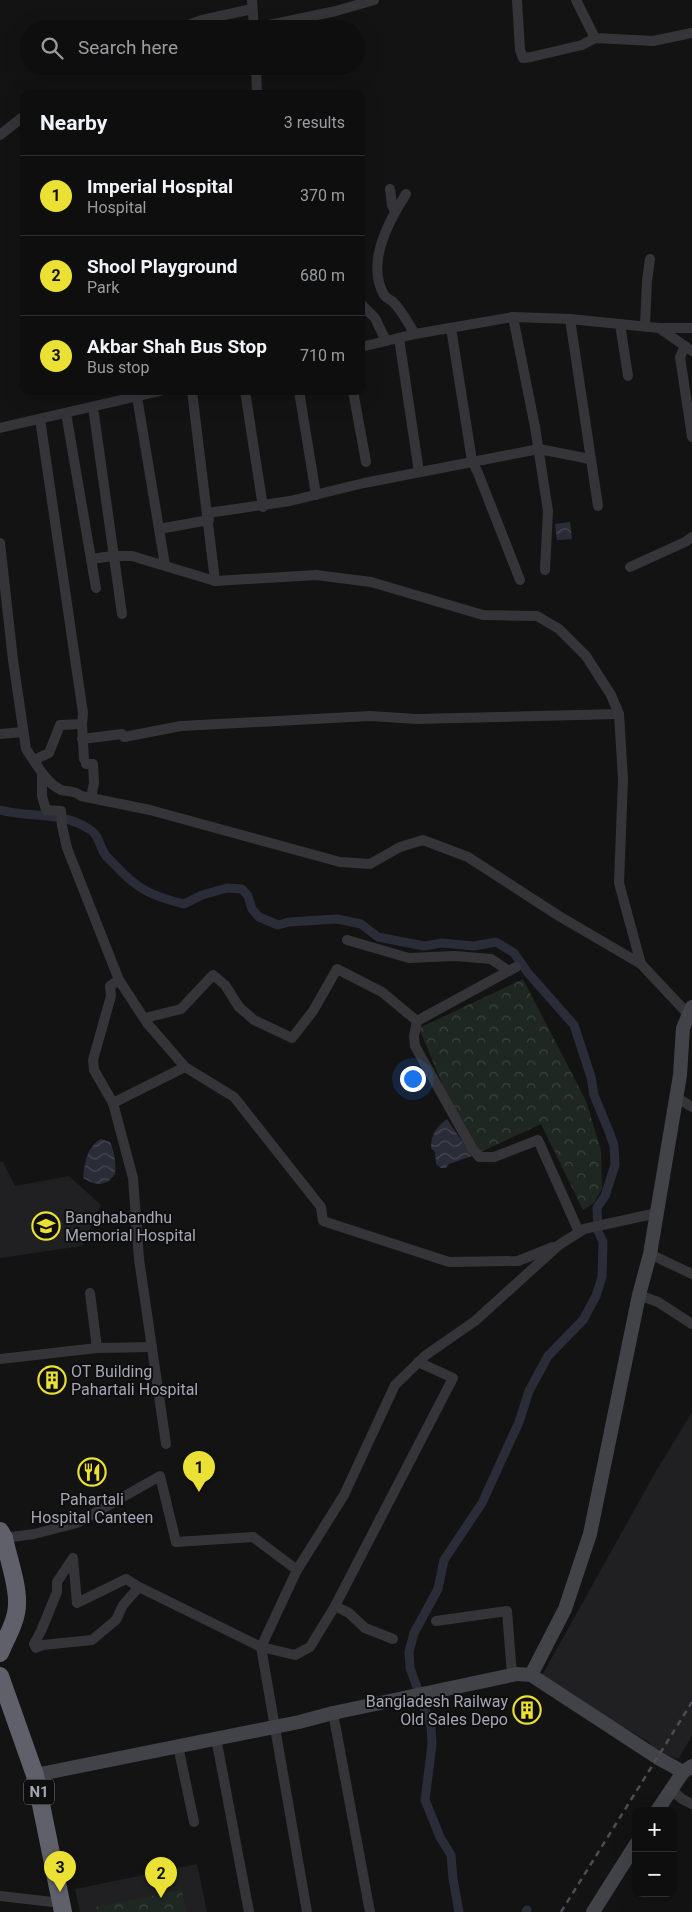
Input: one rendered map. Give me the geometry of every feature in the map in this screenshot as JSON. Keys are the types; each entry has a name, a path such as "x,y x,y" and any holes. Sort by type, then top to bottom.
{"highway":[{"path":"0,1653 12,1624 17,1605 2,1534"},
{"name":"N1","path":"0,1676 35,1775 62,1907"}],"street":[{"path":"293,20 336,11 374,0"},
{"path":"518,0 520,50 523,58 582,45 595,38 653,41 692,33"},
{"path":"576,0 595,38"},
{"path":"202,20 252,4 253,20"},
{"path":"256,75 257,90"},
{"path":"0,135 20,119"},
{"path":"390,189 392,205 395,211"},
{"path":"406,194 387,226 378,258 377,274 384,296 393,302 415,334"},
{"path":"645,326 650,259"},
{"path":"365,308 375,318 386,341"},
{"path":"365,346 415,334 514,317 570,319 659,328 692,328"},
{"path":"514,317 539,449 548,511 545,570"},
{"path":"570,319 598,506"},
{"path":"620,324 628,376"},
{"path":"451,328 472,461 520,580"},
{"path":"659,328 689,349 680,357"},
{"path":"673,328 680,357 692,437"},
{"path":"399,338 419,472"},
{"path":"0,428 142,395"},
{"path":"193,395 216,581"},
{"path":"246,395 263,507"},
{"path":"300,395 316,495"},
{"path":"354,395 366,462"},
{"path":"137,396 165,565"},
{"path":"92,407 122,614"},
{"path":"66,413 96,588"},
{"path":"40,419 80,701 82,702 82,739 85,762 93,764 94,783 91,798"},
{"path":"159,529 364,483 539,449 590,459"},
{"path":"630,567 692,537"},
{"path":"0,543 13,660 26,749 50,784 61,790 77,792 81,796 159,812 340,862 370,864 400,847 423,840 468,857 559,916 641,964 691,1013 683,1028 680,1075 650,1254 639,1295 590,1534 565,1609 531,1675"},
{"path":"92,559 132,556 216,581 316,575 371,582 483,615 537,616 559,629 586,656 611,695 618,714 623,780 619,883 641,964"},
{"path":"82,739 122,734 124,737 129,737 139,733 181,726 370,716 417,719 618,714"},
{"path":"34,760 49,753 60,725 82,724"},
{"path":"0,734 23,732"},
{"path":"42,773 42,796 46,810 61,811 67,848 119,980 147,1023 185,1067 234,1097 320,1207 323,1221 449,1262 518,1261 559,1245"},
{"path":"347,940 409,958 455,956 491,959 512,969 417,1021 414,1036 415,1046 472,1148 479,1157 494,1157 538,1140 582,1230"},
{"path":"145,1018 181,1009 213,975 225,985 239,1007 254,1020 292,1038 314,1011 337,969 382,992 417,1021"},
{"path":"119,980 110,986 111,996 93,1060 94,1070 113,1103 133,1178 139,1259 166,1444"},
{"path":"113,1103 185,1067"},
{"path":"676,1097 692,1107"},
{"path":"307,1912 261,1648 297,1570 344,1495 395,1385 418,1362 475,1321 559,1245 582,1230 657,1213"},
{"path":"650,1254 692,1274"},
{"path":"90,1292 96,1348"},
{"path":"639,1295 658,1302 692,1324"},
{"path":"0,1359 96,1348 152,1347"},
{"path":"139,1587 123,1605 116,1620 92,1640 43,1645 36,1648 34,1644 42,1631 57,1592 57,1582 73,1558 77,1602 126,1578 139,1587 261,1648 295,1655 310,1647 335,1606 453,1378 418,1362"},
{"path":"2,1534 34,1534 77,1523 160,1476 176,1542 253,1536 297,1570"},
{"path":"335,1606 349,1613 365,1628 393,1639"},
{"path":"436,1621 507,1611 512,1675"},
{"path":"35,1775 299,1722 517,1674 531,1675 658,1758 687,1769 660,1807"},
{"path":"333,1713 370,1912"},
{"path":"216,1738 249,1912"},
{"path":"178,1746 194,1822"},
{"path":"671,1789 682,1799 692,1804"},
{"path":"593,1912 632,1850"},
{"path":"0,1896 62,1907"}],"shaded area":[{"name":"Banghabandhu Memorial Hospital","path":"0,1162 3,1162 15,1186 69,1176 101,1205 82,1246 0,1258"},
{"path":"692,1412 692,1736 678,1759 657,1751 649,1742 540,1679 655,1473"},
{"path":"197,1864 207,1912 80,1912 75,1889"}],"green space":[{"path":"523,979 586,1101 601,1150 602,1189 594,1203 583,1210 541,1124 472,1156 419,1028"},
{"path":"182,1890 186,1912 97,1912 96,1907"}],"water":[{"path":"570,522 572,539 557,540 555,524"},
{"path":"447,1119 472,1156 449,1164 446,1168 441,1168 436,1164 435,1152 431,1148 431,1143 435,1132"},
{"path":"101,1139 110,1142 112,1146 115,1158 115,1174 108,1181 96,1184 83,1178 90,1150"}],"waterway":[{"path":"0,810 57,817 79,823 95,834 105,855 131,881 154,895 184,904 202,895 227,888 242,889 248,896 252,909 259,917 278,925 289,922 337,919 361,924 378,937 424,946 442,943 474,946 496,942 514,953 528,973 574,1025 591,1077 594,1095 614,1146 615,1165 605,1196 597,1208 598,1231 603,1242 602,1277 596,1296 583,1320 548,1356 529,1391 519,1422 482,1503 444,1560 438,1589 414,1633 409,1652 410,1668 431,1726 432,1745 425,1800 440,1837 451,1855 459,1912"}],"railway":[{"path":"561,1912 692,1702"}],"place":[{"name":"Banghabandhu Memorial Hospital","path":"46,1226"},
{"name":"OT Building Pahartali Hospital","path":"52,1380"},
{"name":"Pahartali Hospital Canteen","path":"92,1472"},
{"name":"Imperial Hospital","path":"199,1492"},
{"name":"Bangladesh Railway Old Sales Depo","path":"527,1710"},
{"name":"Akbar Shah Bus Stop","path":"60,1892"},
{"name":"Shool Playground","path":"161,1898"}]}
